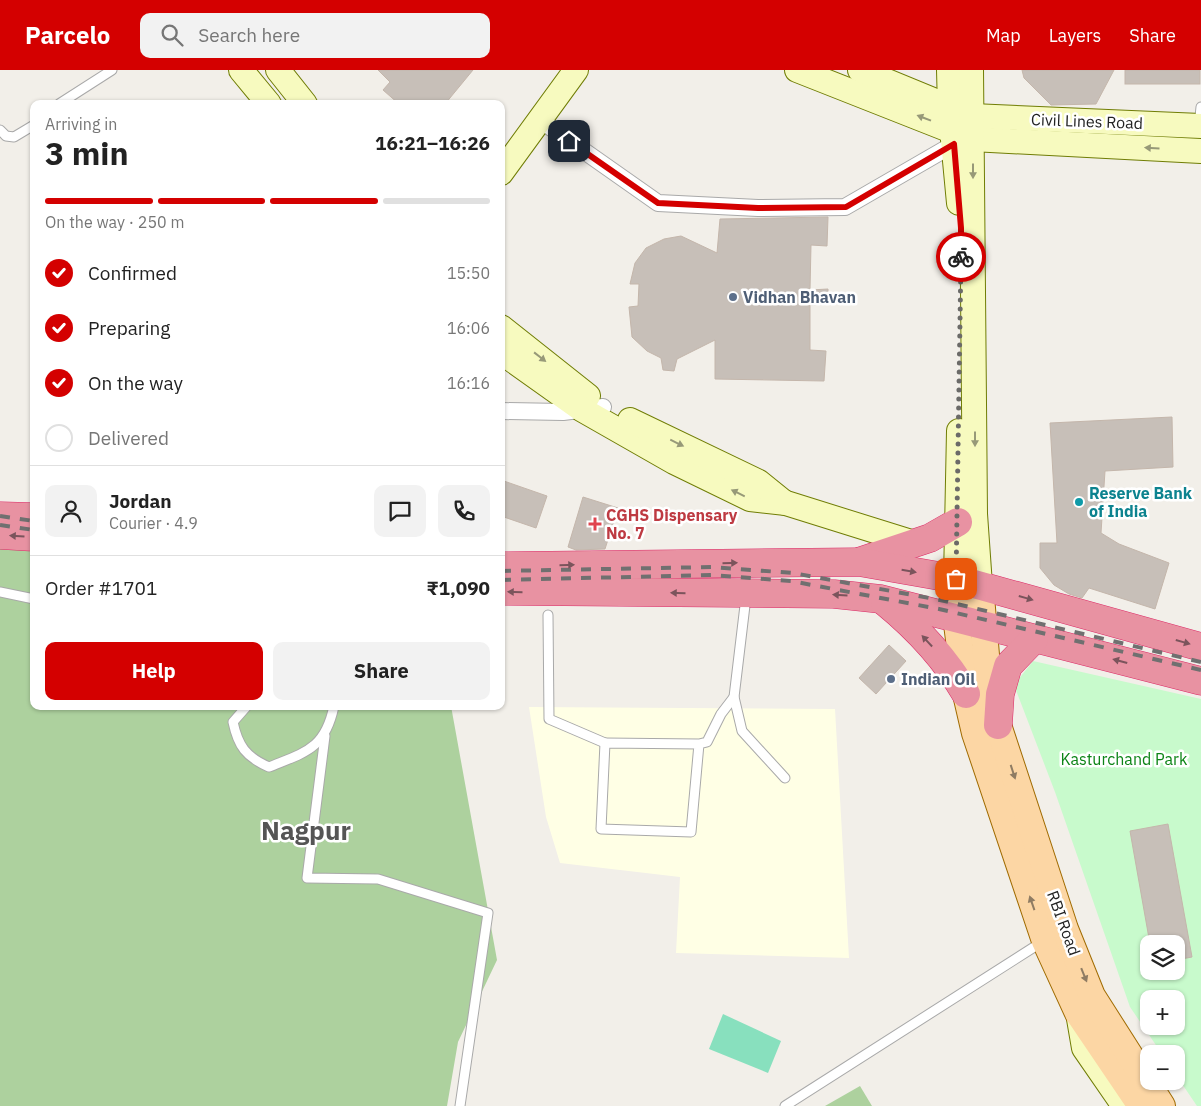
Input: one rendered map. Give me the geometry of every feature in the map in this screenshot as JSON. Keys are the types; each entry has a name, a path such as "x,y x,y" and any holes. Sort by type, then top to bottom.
{"highway":[{"path":"0,516 30,517"},
{"path":"859,562 930,538 958,522"},
{"path":"0,535 30,537"},
{"path":"505,566 859,562 968,582 1201,647"},
{"path":"505,592 834,594 881,599 1201,681"},
{"path":"881,599 911,623 952,670 966,694"},
{"path":"998,725 1000,694 1008,666 1034,639"}],"main road":[{"path":"968,582 956,617 966,694 975,733 1055,935 1078,1013 1141,1106"},
{"name":"RBI Road","path":"968,582 983,625 989,690 1055,935 1162,1106"}],"street":[{"path":"505,168 576,70"},
{"path":"796,70 960,127 1201,151"},
{"path":"860,70 960,127"},
{"path":"949,70 960,127 975,514 968,582"},
{"path":"968,582 958,522 961,228 960,127 970,70"},
{"path":"255,87 279,71 302,100"},
{"path":"540,120 658,203 758,208 846,207 960,127"},
{"name":"Civil Lines Road","path":"960,127 1200,120"},
{"path":"505,331 592,408"},
{"path":"505,354 592,408 759,482 786,503 914,543"},
{"path":"505,411 563,412 592,408"},
{"path":"1078,1013 1084,1048 1124,1106"}],"lane":[{"path":"65,100 112,70"},
{"path":"0,130 6,136 14,137 30,127"},
{"path":"0,592 30,598"},
{"path":"746,594 734,697 742,731 785,778"},
{"path":"548,615 549,719 605,743 698,744 707,742 721,714 734,697"},
{"path":"244,710 233,722 237,741 254,760 269,767 306,752 325,736"},
{"path":"333,710 325,736 307,878 378,879 488,913 460,1106"},
{"path":"605,743 602,829 691,832 698,744"},
{"path":"785,1106 1055,935"}],"shaded area":[{"path":"529,707 835,709 849,958 676,953 680,877 560,863 546,817"}],"green space":[{"path":"0,546 30,551 30,710 452,710 497,960 458,1042 447,1106 0,1106"},
{"name":"Kasturchand Park","path":"1033,661 1201,699 1201,1106 1197,1106 1185,1088 1185,1045 1156,1045 1149,1035 1185,1035 1185,990 1140,990 1140,1022 1130,1007 1055,792 1014,685"},
{"path":"723,1014 781,1041 768,1073 709,1049"},
{"path":"860,1086 872,1106 825,1106"}],"building":[{"path":"378,70 473,70 448,100 394,100 383,90 390,82"},
{"path":"1022,70 1114,70 1096,104 1051,105 1024,78"},
{"path":"1125,70 1200,70 1200,84 1125,84"},
{"name":"Vidhan Bhavan","path":"828,217 827,246 811,245 810,290 828,289 828,304 810,305 810,350 826,351 824,381 715,379 715,340 677,359 674,371 663,370 661,358 647,351 632,337 629,307 638,306 639,284 630,284 635,263 646,248 664,239 681,236 717,253 720,219"},
{"name":"Reserve Bank of India","path":"1172,417 1173,467 1105,471 1101,533 1119,544 1169,563 1155,609 1089,588 1082,598 1069,594 1054,585 1040,568 1040,543 1057,543 1050,423"},
{"path":"505,481 547,496 536,528 505,517"},
{"path":"583,497 618,508 605,549 576,550 568,547"},
{"path":"889,645 906,661 876,694 859,678"},
{"path":"1168,824 1192,957 1185,958 1185,935 1148,935 1130,831"}],"railway":[{"path":"0,516 30,520"},
{"path":"0,525 30,529"},
{"path":"505,571 711,567 793,573 940,600 1201,662"},
{"path":"505,580 711,575 791,581 939,609 1201,670"}],"way so far":[{"path":"956,579 961,257"}],"place":[{"name":"Vidhan Bhavan","path":"733,297"},
{"name":"Reserve Bank of India","path":"1079,502"},
{"name":"CGHS Dispensary No. 7","path":"595,524"},
{"name":"Indian Oil","path":"891,679"}],"district":[{"name":"Nagpur","path":"306,831"}],"route":[{"path":"569,141 658,203 758,208 846,207 954,144 961,228 961,257"}]}
